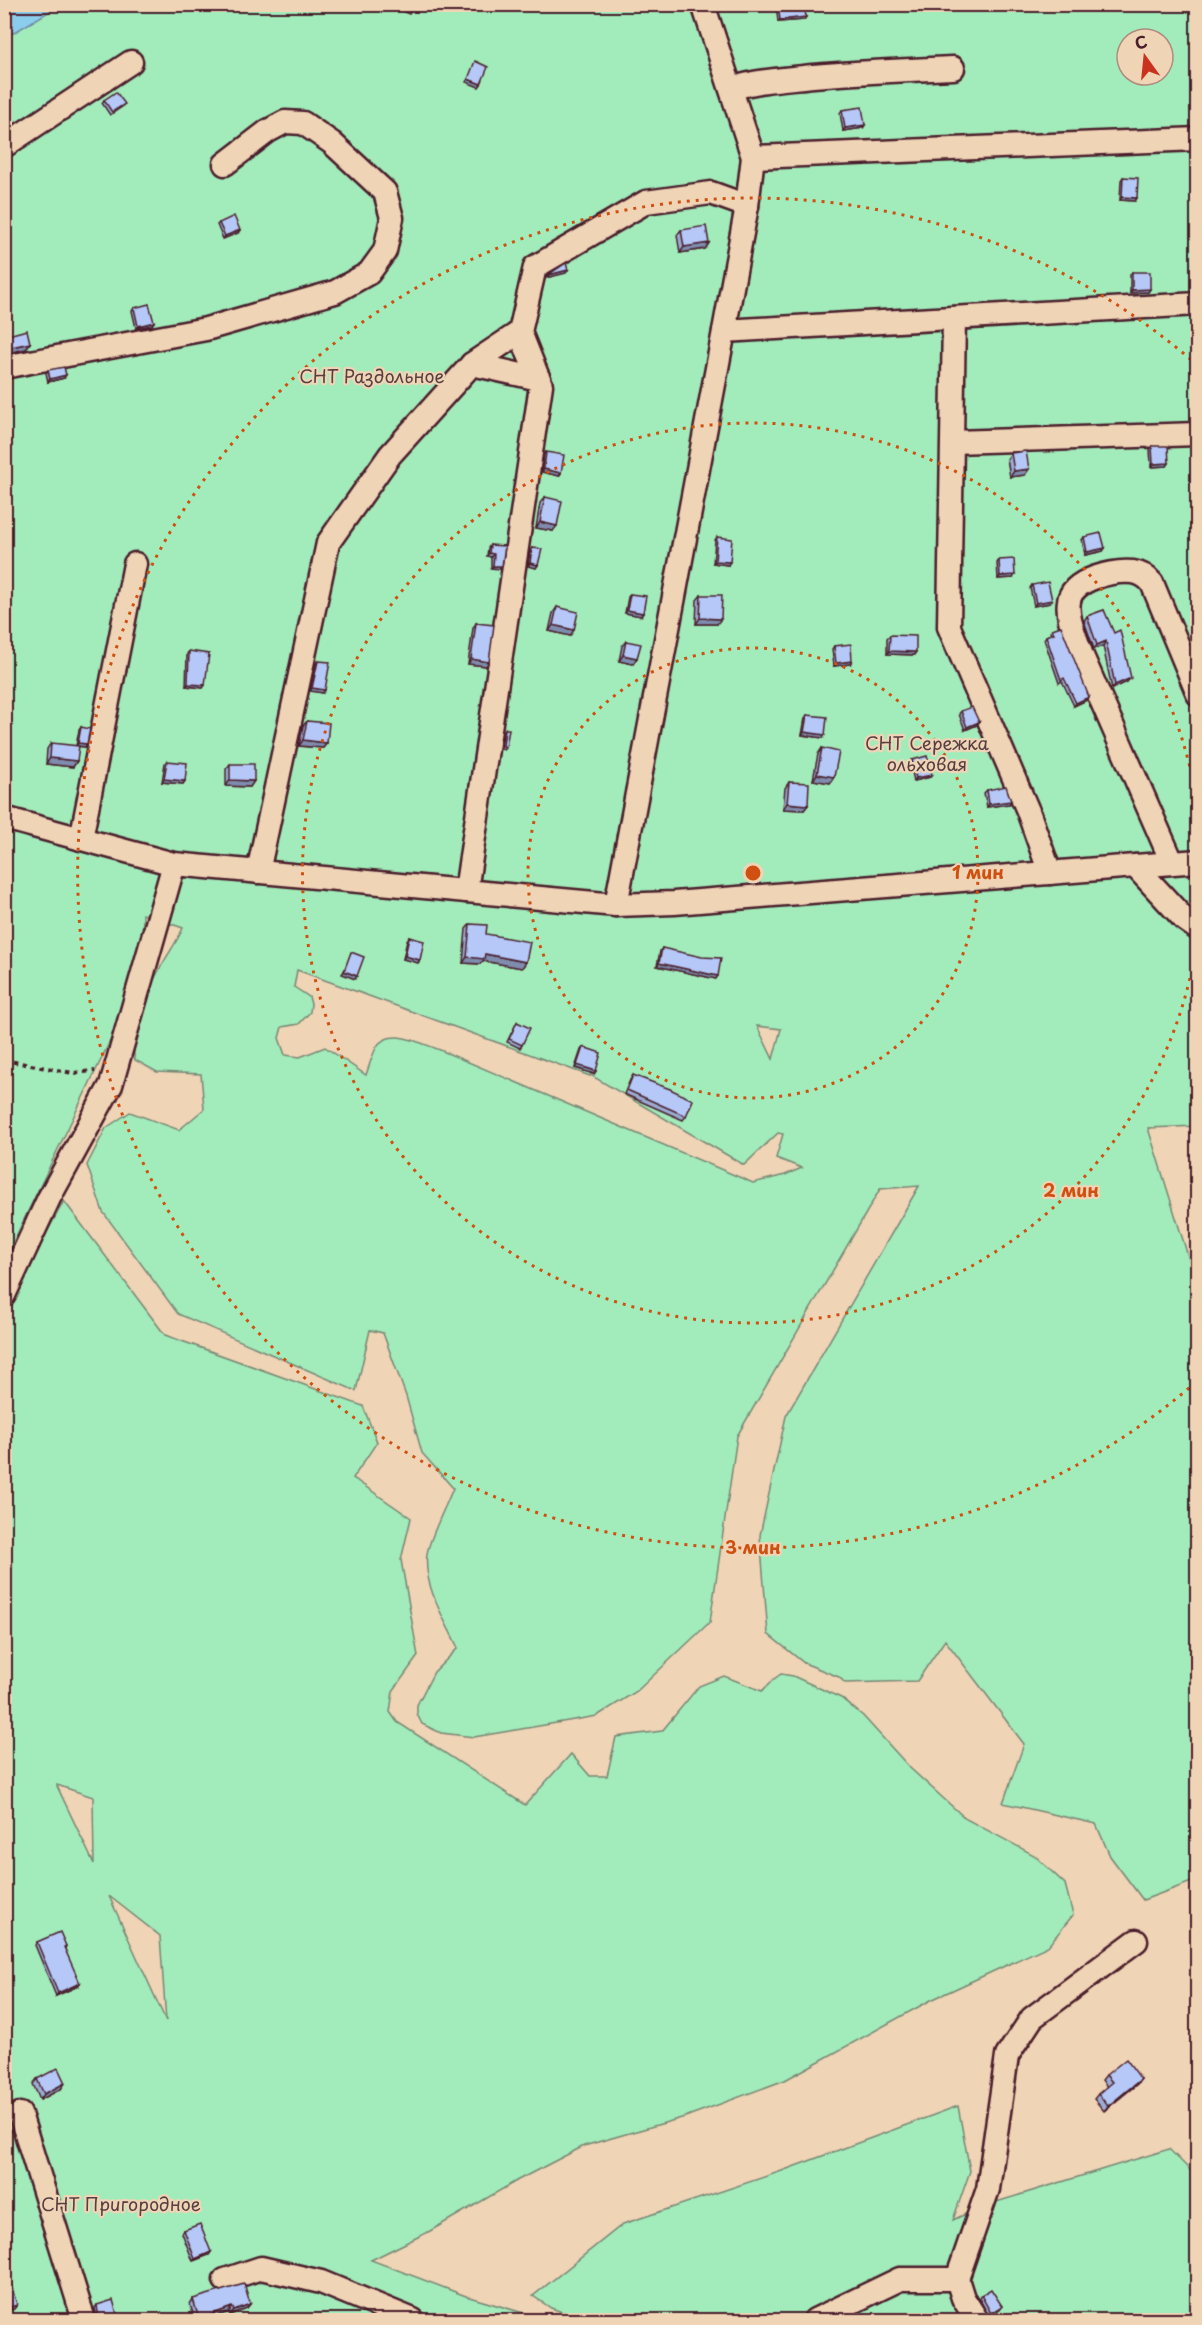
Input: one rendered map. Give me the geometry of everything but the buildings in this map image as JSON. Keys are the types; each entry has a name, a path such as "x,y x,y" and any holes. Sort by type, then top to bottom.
{"lane":[{"path":"616,905 747,206 753,157 704,4"},
{"path":"4,146 131,62"},
{"path":"731,89 783,79 871,71 953,68"},
{"path":"4,367 206,329 335,292 369,273 385,251 392,218 385,192 332,143 303,123 285,123 268,131 225,164"},
{"path":"753,157 1197,139"},
{"path":"466,891 541,385 520,332 535,267 646,202 711,193 747,206"},
{"path":"724,331 1197,304"},
{"path":"954,318 948,627 1028,812 1050,873"},
{"path":"258,872 328,543 390,455 472,364 520,332"},
{"path":"472,364 538,379"},
{"path":"952,442 1197,434"},
{"path":"81,839 135,564"},
{"path":"1172,862 1082,656 1071,621 1069,601 1075,588 1088,580 1108,575 1132,572 1146,576 1152,583 1197,694"},
{"path":"4,818 174,864 616,905 674,903 1197,861"},
{"path":"4,1295 49,1198 111,1085 174,864"},
{"path":"1135,866 1184,920 1197,929"},
{"path":"977,2320 963,2298 957,2279 988,2189 1007,2056 1032,2018 1136,1941"},
{"path":"20,2114 84,2320"},
{"path":"225,2280 261,2268 321,2282 411,2320"},
{"path":"829,2317 900,2280 957,2279"}],"path":[{"path":"4,1060 73,1073 101,1071 117,1065"}],"green space":[{"path":"5,5 1197,5 1198,1126 1148,1128 1197,1285 1197,1880 1143,1900 1110,1856 1096,1824 1003,1803 1024,1744 945,1640 917,1681 845,1683 839,1677 804,1663 768,1634 760,1535 786,1416 919,1186 880,1189 737,1436 710,1622 637,1691 597,1716 474,1737 441,1733 422,1724 417,1714 417,1705 434,1672 458,1648 436,1603 428,1578 427,1566 427,1554 431,1540 453,1488 422,1453 406,1396 383,1333 370,1330 356,1391 178,1314 103,1212 87,1165 106,1128 130,1112 179,1130 204,1109 201,1074 157,1072 135,1060 134,1041 148,992 183,928 143,914 142,949 111,1039 5,1259","holes":["297,970 590,1076 594,1067 592,1076 744,1165 778,1133 783,1134 776,1158 802,1168 753,1183 440,1050 406,1038 397,1037 381,1041 366,1075 325,1047 300,1057 285,1055 279,1038 282,1027 299,1024 310,1012 309,997 294,987","757,1026 781,1029 773,1059"]},
{"name":"СНТ Пригородное","path":"64,1201 165,1335 363,1406 377,1442 353,1478 411,1518 401,1560 418,1656 393,1691 390,1712 397,1722 525,1805 571,1754 590,1776 607,1776 616,1737 662,1731 699,1686 724,1676 762,1691 781,1674 793,1676 841,1698 863,1716 911,1769 966,1819 1034,1855 1065,1884 1073,1915 1048,1946 931,2000 785,2080 685,2117 584,2146 518,2180 430,2231 371,2260 466,2296 547,2320 5,2320 5,1324 28,1267","holes":["57,1786 93,1797 94,1864","109,1896 160,1936 166,2021"]},
{"path":"958,2106 970,2171 953,2220 980,2207 1169,2149 1197,2177 1197,2320 585,2320 551,2308 533,2296 623,2224 779,2172"}],"water":[{"path":"5,4 60,4 60,5 5,38"}],"park label":[{"name":"СНТ Раздольное","path":"372,375"},
{"name":"СНТ Сережка ольховая","path":"927,752"}]}
